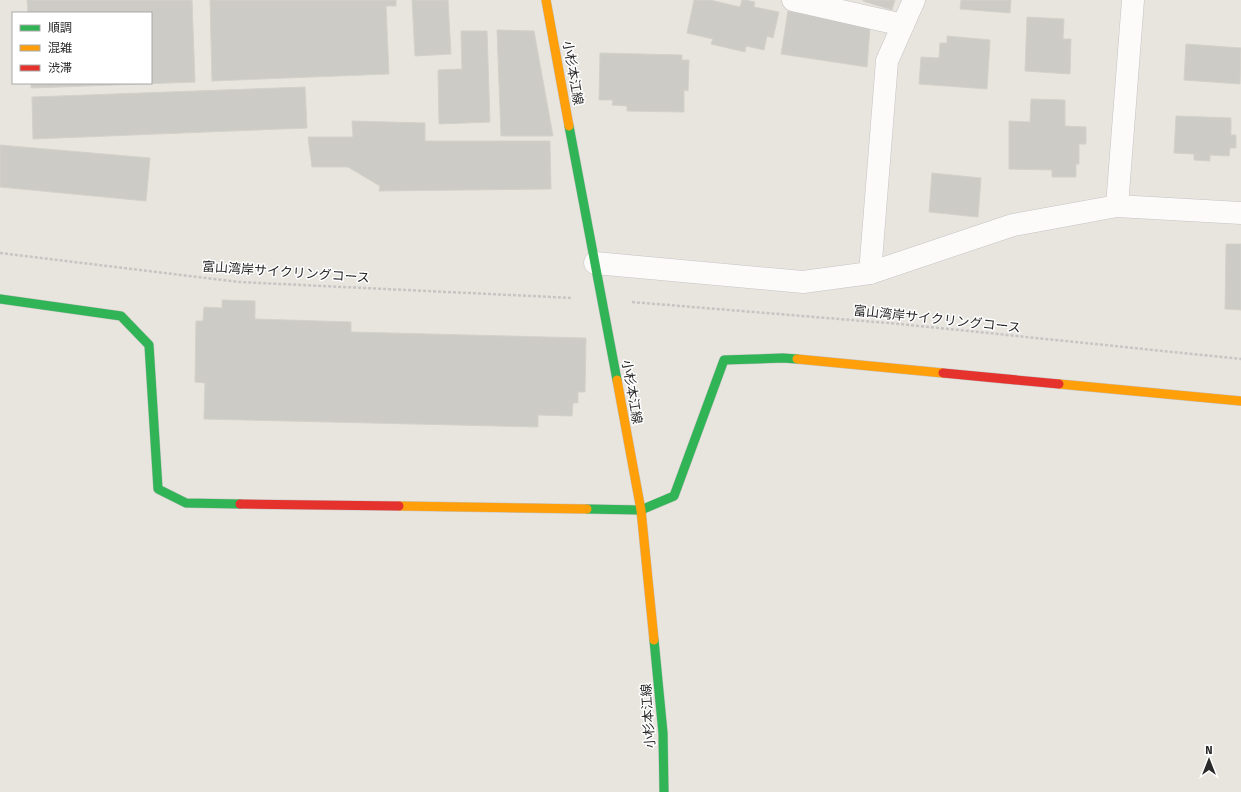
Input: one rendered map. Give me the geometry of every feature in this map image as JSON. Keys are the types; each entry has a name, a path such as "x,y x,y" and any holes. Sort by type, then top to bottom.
{"street":[{"name":"小杉本江線","path":"546,0 641,510 663,733 664,792"},
{"path":"793,0 903,25"},
{"path":"870,273 887,61 914,0"},
{"path":"1118,206 1133,0"},
{"path":"595,263 803,282 870,273 1014,225 1118,206 1241,213"},
{"path":"0,299 120,316 149,345 158,489 186,503 641,510 674,496 724,360 783,358 1241,401"}],"path":[{"name":"富山湾岸サイクリングコース","path":"0,253 239,282 572,298"},
{"name":"富山湾岸サイクリングコース","path":"631,302 900,324 1241,359"}],"building":[{"path":"27,0 192,0 195,82 152,84 152,12 28,12"},
{"path":"210,0 396,0 396,6 386,6 389,74 212,81"},
{"path":"412,0 448,0 451,54 415,56"},
{"path":"694,0 710,0 740,7 742,0 745,0 755,2 754,7 779,12 773,38 767,36 764,50 746,46 745,52 711,44 713,39 687,33"},
{"path":"863,0 895,0 892,10"},
{"path":"961,0 1011,0 1010,13 960,9"},
{"path":"788,11 870,27 867,67 781,54"},
{"path":"1027,17 1064,19 1063,39 1071,39 1070,74 1025,71"},
{"path":"497,30 534,31 553,136 501,136"},
{"path":"461,31 487,31 490,122 439,124 438,70 462,69"},
{"path":"947,36 990,40 987,89 919,84 921,57 939,58 940,43 947,43"},
{"path":"1186,44 1241,48 1240,84 1184,80"},
{"path":"600,53 682,55 682,60 689,60 688,91 684,90 684,112 627,111 627,106 612,105 613,100 599,100"},
{"path":"31,84 140,84 31,88"},
{"path":"305,87 307,128 33,139 32,97"},
{"path":"1031,99 1065,100 1065,126 1086,127 1086,144 1079,144 1079,164 1076,164 1076,177 1052,177 1052,170 1009,169 1009,121 1030,122"},
{"path":"1176,116 1231,118 1231,135 1236,135 1236,148 1230,148 1229,156 1210,155 1210,161 1194,160 1194,154 1174,153"},
{"path":"352,121 425,123 425,141 550,141 551,189 379,191 380,186 348,167 312,167 308,137 353,137"},
{"path":"0,145 150,158 146,201 0,187"},
{"path":"932,173 981,178 978,217 929,212"},
{"path":"1226,244 1241,244 1241,310 1225,309"},
{"path":"222,300 255,301 255,319 351,322 351,332 586,338 585,392 578,392 578,403 573,403 572,416 538,415 538,427 204,419 205,383 195,382 196,321 203,321 204,307 222,308"}],"traffic: fast":[{"path":"569,126 617,380"},
{"path":"0,299 121,316 149,345 158,489 186,503 240,504"},
{"path":"587,509 641,510 674,496 724,360 797,359"},
{"path":"654,640 663,733 664,792"}],"traffic: slow":[{"path":"546,0 569,126"},
{"path":"797,359 943,373"},
{"path":"617,380 641,510 654,640"},
{"path":"1059,384 1241,401"},
{"path":"399,506 587,509"}],"traffic: jam":[{"path":"943,373 1059,384"},
{"path":"240,504 399,506"}]}
